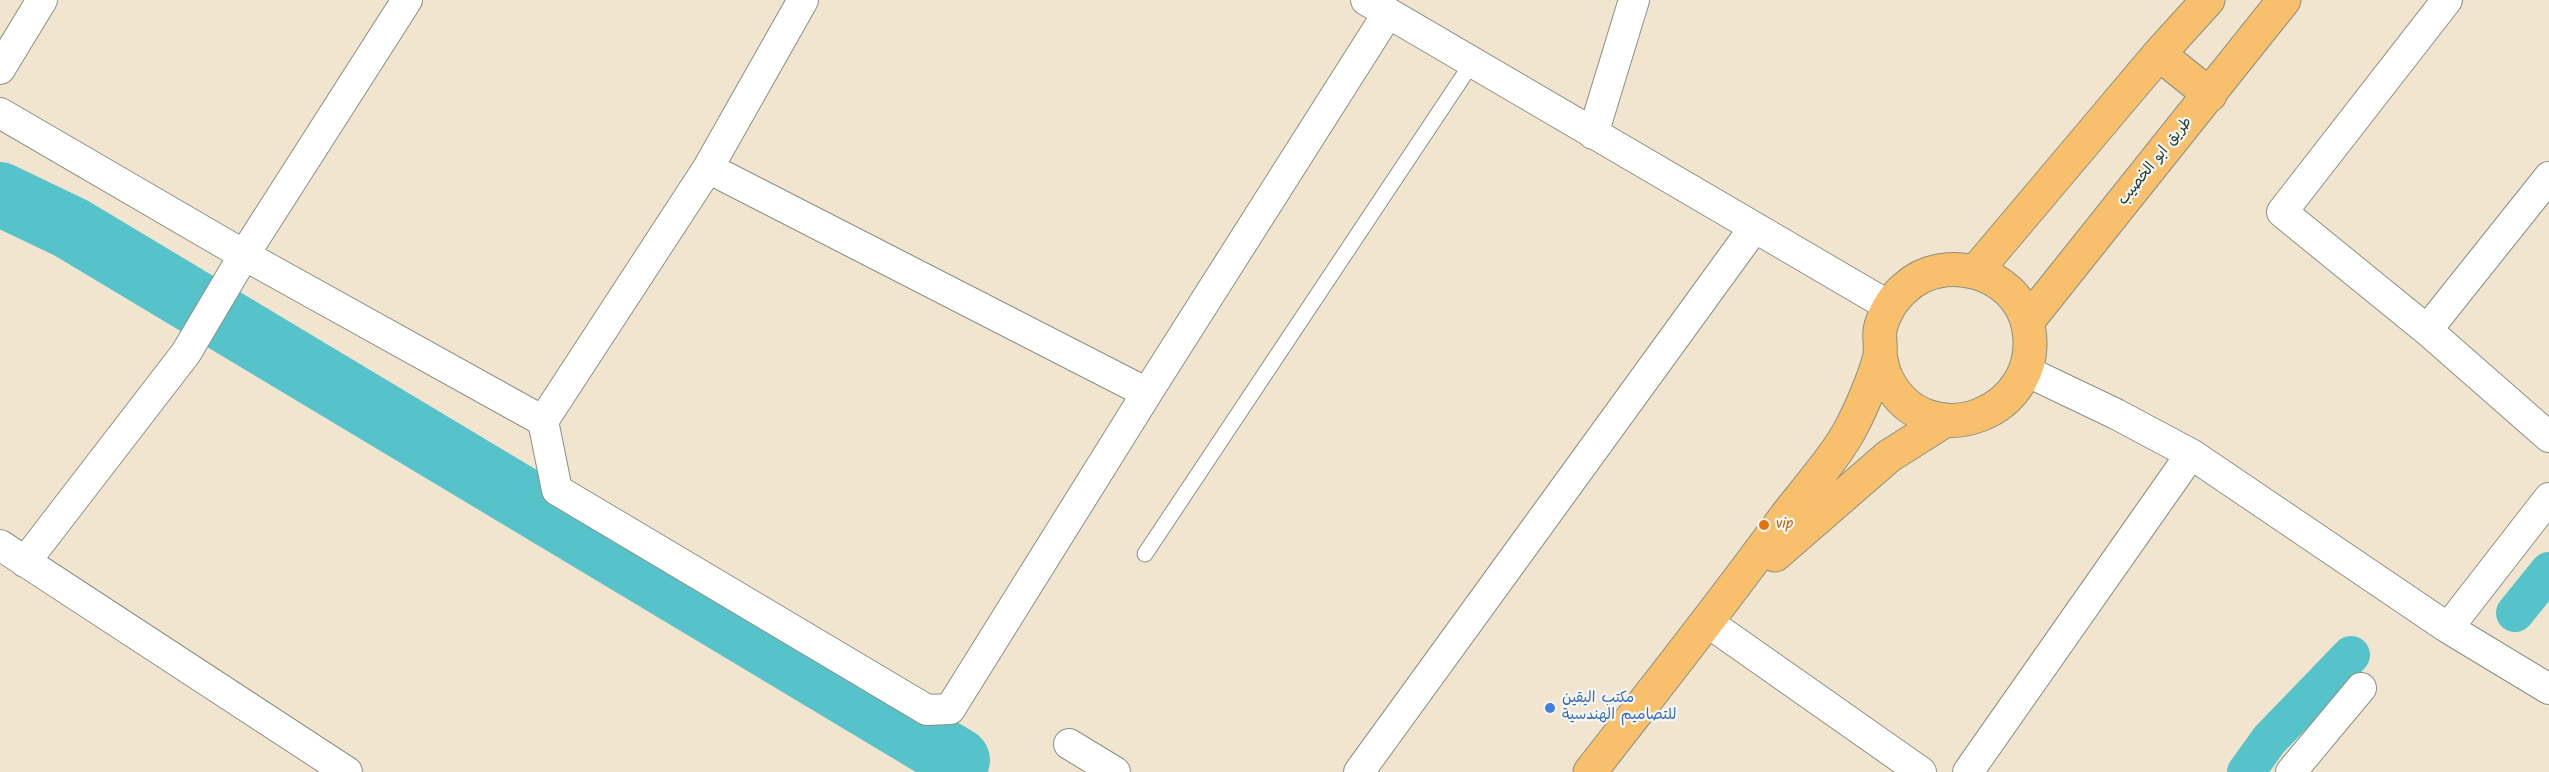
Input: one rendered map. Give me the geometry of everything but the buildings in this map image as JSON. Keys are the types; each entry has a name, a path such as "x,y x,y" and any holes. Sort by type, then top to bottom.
{"main road":[{"path":"1976,271 2159,54 2208,0"},
{"name":"طريق ابو الخصيب","path":"2027,322 2284,0"},
{"path":"2159,54 2210,95"},
{"path":"1951,269 1976,271 2004,288 2016,299 2027,322 2031,347 2026,371 2013,393 1994,410 1971,419 1946,420 1922,413 1902,399 1887,379 1880,355 1880,330 1889,306 1905,287 1926,274 1951,269"},
{"path":"1590,772 1730,593 1853,425 1880,355"},
{"path":"1730,593 1889,456 1946,420"}],"street":[{"path":"0,69 42,0"},
{"path":"25,562 186,353 407,0"},
{"path":"803,0 708,168 543,421 557,490 927,710 950,709 1147,393 1377,6 1889,306"},
{"path":"1593,134 1634,0"},
{"path":"2447,0 2282,212 2427,330 2549,438"},
{"path":"0,113 240,264 543,421"},
{"path":"708,168 1147,393"},
{"path":"2427,330 2549,177"},
{"path":"1359,772 1754,228"},
{"path":"2026,371 2116,414 2191,454 2448,628 2549,689"},
{"path":"1968,772 2191,454"},
{"path":"2448,628 2549,498"},
{"path":"0,545 347,772"},
{"path":"1706,621 1880,762 1921,772"},
{"path":"2291,772 2361,688"},
{"path":"1069,744 1114,772"}],"lane":[{"path":"1145,555 1472,63"}],"waterway":[{"path":"0,194 71,228 958,760"},
{"path":"2515,613 2549,571"},
{"path":"2246,772 2269,740 2351,655"}],"place":[{"name":"vip","path":"1764,525"},
{"name":"مكتب اليقين للتصاميم الهندسية","path":"1550,708"}]}
